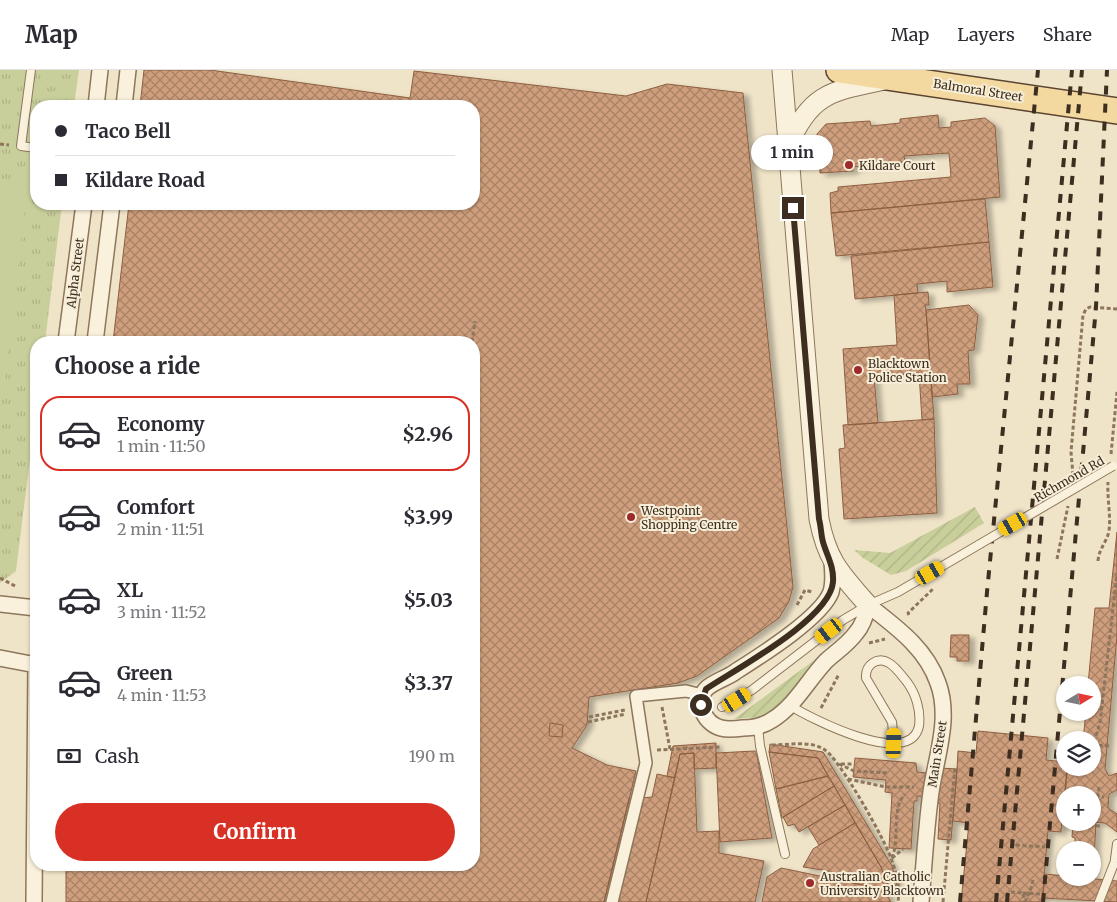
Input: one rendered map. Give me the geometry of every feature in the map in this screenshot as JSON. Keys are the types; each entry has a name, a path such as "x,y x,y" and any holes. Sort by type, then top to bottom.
{"main road":[{"name":"Balmoral Street","path":"839,70 1117,111"}],"street":[{"path":"97,100 100,70"},
{"path":"125,100 128,70"},
{"path":"782,70 787,149 803,307 819,519 823,542 832,562 868,605 864,619 856,633 825,662 789,706 774,719 758,727 728,729 714,726 708,721 703,712 702,696 706,689 764,652 814,614 830,594 833,583 832,562"},
{"path":"787,149 797,124 822,99 840,89 898,78"},
{"name":"Alpha Street","path":"67,336 83,210"},
{"path":"96,336 111,210"},
{"path":"0,604 30,607"},
{"name":"Main Street","path":"868,605 910,640 923,654 939,684 942,699 942,728 931,792 921,902"},
{"path":"0,658 30,664"},
{"path":"612,902 646,764 636,696 686,691 702,696"},
{"path":"34,871 34,902"}],"lane":[{"path":"30,147 21,146 31,70"},
{"name":"Richmond Rd","path":"722,707 752,690 843,620 868,605 893,595 1115,465"},
{"path":"789,706 816,721 868,739 894,743 909,740 914,736 919,723 919,712 914,695 907,682 890,663 878,661 867,668 866,678 892,722 894,743"},
{"path":"758,727 760,746 785,854"},
{"path":"1099,902 1116,858 1117,844"}],"path":[{"path":"1073,478 1071,452 1084,315 1086,309 1090,307 1117,309"},
{"path":"473,336 475,321"},
{"path":"1110,458 1117,392"},
{"path":"1098,561 1098,550 1108,534 1109,474"},
{"path":"1057,559 1069,505"},
{"path":"1108,746 1093,745 1100,723 1117,572"},
{"path":"0,578 15,586"},
{"path":"805,590 813,592"},
{"path":"861,648 886,639"},
{"path":"820,710 840,672"},
{"path":"660,694 672,748 722,747"},
{"path":"588,720 638,710"},
{"path":"760,746 809,743 824,748 848,779 891,858 900,886 898,902"},
{"path":"838,764 854,764"},
{"path":"838,764 854,771 887,773"},
{"path":"848,779 892,786 914,787"},
{"path":"891,858 896,848 899,800 905,794"},
{"path":"943,839 948,848"},
{"path":"1016,845 1045,847"},
{"path":"1035,853 1036,846"},
{"path":"891,858 903,849"},
{"path":"1025,902 1033,879"},
{"path":"1011,892 1040,894"},
{"path":"1023,893 1025,902"}],"green space":[{"path":"0,70 79,70 75,100 30,100 30,210 61,210 46,336 30,336 30,459 16,571 0,583"},
{"path":"0,179 28,183 4,389 0,389"},
{"path":"975,507 984,523 906,571 891,575 863,558 854,550 890,553"},
{"path":"839,642 770,713 762,717 734,719"}],"building":[{"name":"Westpoint Shopping Centre","path":"144,70 210,70 410,98 414,71 626,96 667,84 743,93 793,587 789,601 779,618 697,676 678,683 589,697 587,725 572,748 607,765 636,771 604,902 66,902 66,871 480,871 480,336 114,336 128,210 480,210 480,100 141,100"},
{"name":"Kildare Court","path":"938,115 939,128 951,127 951,122 985,118 995,126 1000,197 831,213 830,193 838,191 838,187 951,177 949,153 904,156 905,162 853,167 853,171 820,173 817,134 826,124 870,121 871,126 900,123 900,119"},
{"path":"985,199 989,242 836,256 831,213"},
{"path":"989,242 993,287 947,292 947,281 917,284 918,293 855,299 851,256"},
{"path":"928,292 929,305 925,305 934,419 922,420 919,373 874,377 878,423 848,425 843,349 897,345 894,295"},
{"path":"969,305 978,315 974,350 968,351 970,384 957,384 958,394 932,397 926,310"},
{"path":"934,419 937,513 844,519 839,449 845,448 843,425"},
{"path":"1117,532 1117,635 1105,769 1109,776 1117,773 1117,790 1109,794 1108,808 1117,814 1117,832 1105,823 1101,823 1101,786 1066,786 1067,776 1101,776 1101,731 1084,731 1085,721 1101,721 1101,676 1089,676 1095,608 1109,608"},
{"path":"951,635 969,635 969,661 957,661 957,657 950,657"},
{"path":"550,723 563,725 562,737 549,736"},
{"path":"978,731 1048,738 1046,760 1056,761 1056,776 1066,776 1065,786 1056,786 1056,831 1061,832 1048,831 1042,902 961,902 969,823 953,821 958,751 976,753"},
{"path":"716,743 716,768 694,769 694,753 680,754 675,778 667,776 673,746"},
{"path":"770,744 823,752 892,866 897,885 889,887 881,867 818,758 769,752"},
{"path":"755,751 772,838 720,842 716,753"},
{"path":"769,752 818,758 828,776 776,789"},
{"path":"694,753 697,832 719,831 719,853 764,861 755,902 646,902 680,754"},
{"path":"855,758 916,763 917,772 938,774 939,768 957,769 951,840 938,839 940,803 934,803 934,797 917,796 917,801 914,801 911,849 889,848 892,793 885,792 886,780 853,777"},
{"path":"657,774 675,778 646,902 604,902 629,799 652,797"},
{"path":"828,776 834,786 782,818 776,789"},
{"path":"834,786 845,805 799,832 794,824 788,826 783,817"},
{"path":"845,805 855,823 819,845 808,827"},
{"path":"855,823 881,867 889,887 888,895 883,889 828,878 829,871 803,867 813,849"},
{"path":"1072,831 1096,831 1095,841 1075,841 1075,838 1072,837"},
{"name":"Australian Catholic University Blacktown","path":"781,868 883,889 891,902 762,902 767,877"},
{"path":"1045,874 1056,875 1056,886 1101,886 1101,879 1117,881 1117,902 1043,898"}],"railway":[{"path":"960,902 987,592 1038,70"},
{"path":"996,902 1072,70"},
{"path":"1007,902 1082,70"},
{"path":"1043,902 1096,307 1107,70"}],"place":[{"name":"Kildare Court","path":"849,165"},
{"name":"Blacktown Police Station","path":"858,370"},
{"name":"Westpoint Shopping Centre","path":"631,517"},
{"name":"Australian Catholic University Blacktown","path":"810,883"}],"route":[{"path":"701,705 702,696 706,689 764,652 814,614 830,594 833,583 832,562 823,542 819,519 803,307 793,208"}]}
